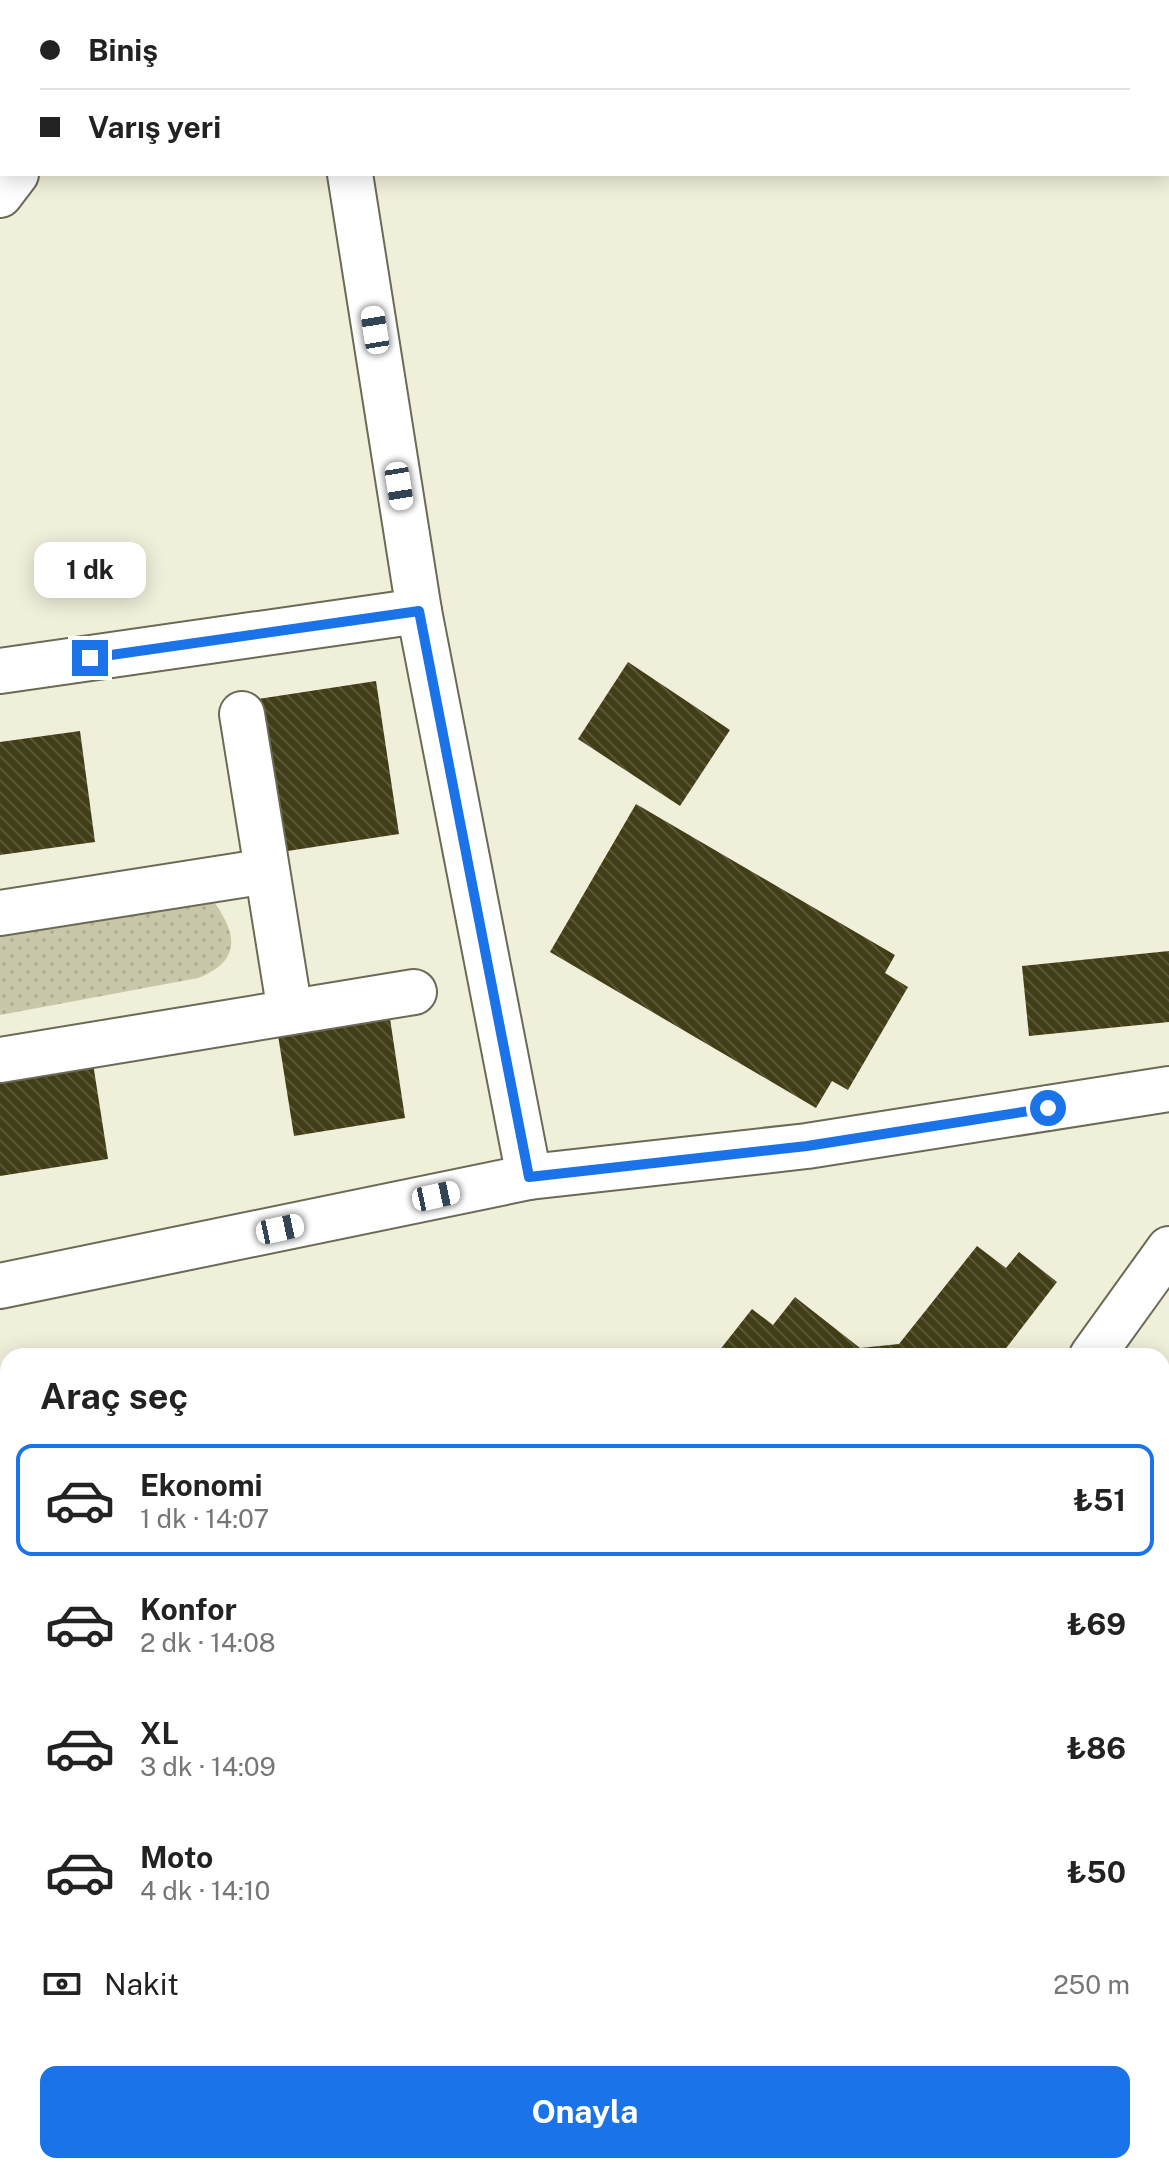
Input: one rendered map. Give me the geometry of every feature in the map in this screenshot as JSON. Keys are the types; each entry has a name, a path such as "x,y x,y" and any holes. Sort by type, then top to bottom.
{"street":[{"path":"0,195 14,176"},
{"path":"350,176 419,611 529,1177"},
{"path":"0,671 419,611"},
{"path":"242,714 290,1012"},
{"path":"0,913 267,871"},
{"path":"0,1060 414,992"},
{"path":"0,1286 529,1177 807,1146 1169,1089"},
{"path":"1098,1348 1169,1249"}],"green space":[{"path":"208,894 224,918 231,941 230,952 214,970 198,978 0,1015 0,930"}],"building":[{"path":"628,662 730,730 680,806 578,739"},
{"path":"376,681 399,834 281,852 258,699"},
{"path":"80,731 95,842 0,855 0,742"},
{"path":"636,804 895,955 885,973 908,987 848,1090 832,1081 816,1108 550,952"},
{"path":"1169,951 1169,1022 1029,1036 1022,966"},
{"path":"389,1012 405,1118 294,1136 277,1029"},
{"path":"92,1057 108,1159 0,1176 0,1071"},
{"path":"977,1246 1006,1268 1019,1252 1057,1282 1006,1348 860,1348 899,1344"},
{"path":"795,1297 860,1348 721,1348 752,1309 773,1325"}],"route":[{"path":"90,658 419,611 529,1177 807,1146 1048,1108"}]}
